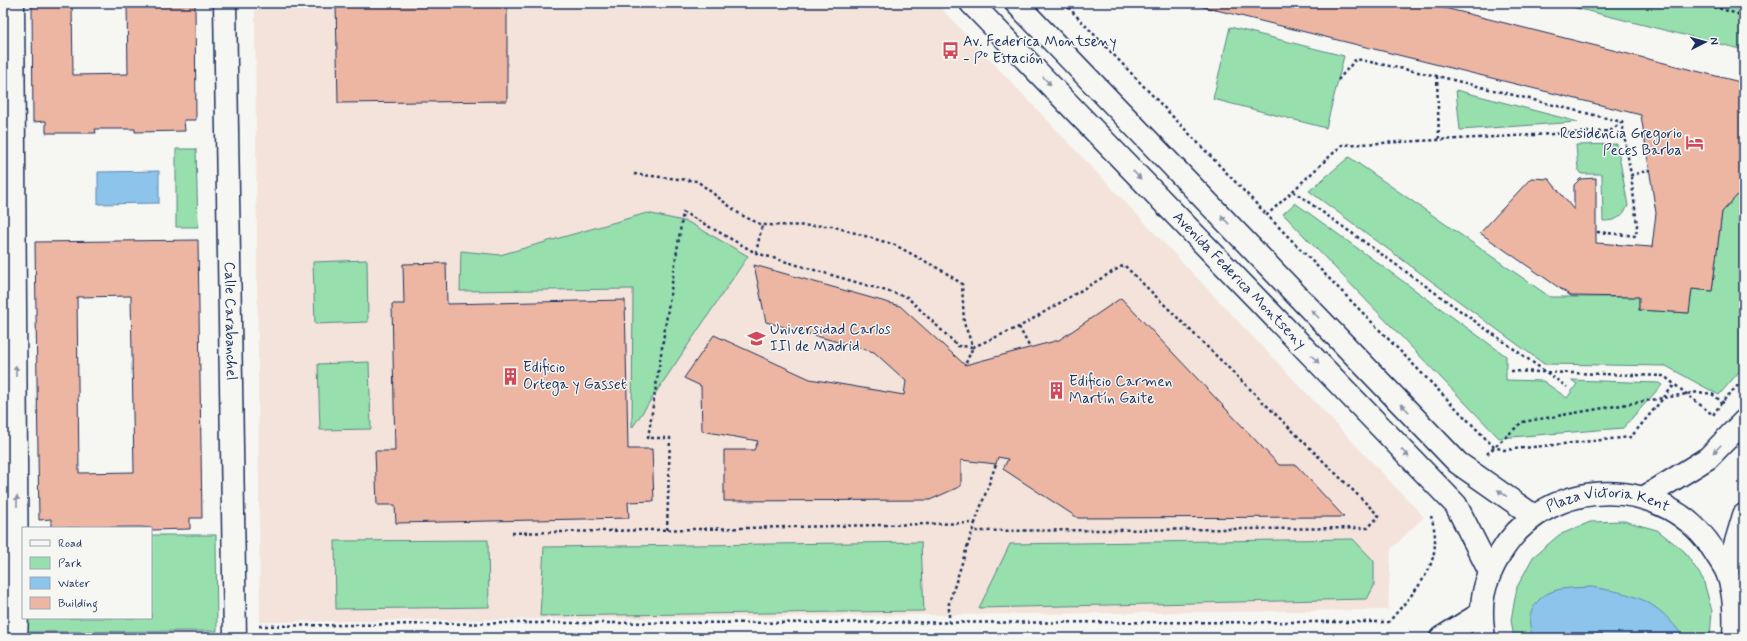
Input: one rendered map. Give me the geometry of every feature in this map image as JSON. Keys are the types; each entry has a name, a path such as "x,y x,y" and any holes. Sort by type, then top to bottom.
{"street":[{"path":"13,3 18,615 16,638"},
{"name":"Calle Carabanchel","path":"225,3 235,632"},
{"name":"Avenida Federica Montseny","path":"971,3 1456,505 1490,572"},
{"path":"1016,3 1458,463 1534,516"},
{"path":"1645,497 1708,458 1744,421"},
{"name":"Plaza Victoria Kent","path":"1484,638 1480,614 1483,595 1490,572 1508,541 1534,516 1568,498 1607,492 1645,497 1679,514 1707,539 1727,572 1740,615 1734,638"},
{"path":"1727,572 1744,515"},
{"path":"1441,638 1480,614"}],"path":[{"path":"1064,3 1494,447 1504,450 1630,437 1675,384"},
{"path":"1702,3 1744,16"},
{"path":"1338,80 1356,59 1437,76 1622,122"},
{"path":"1437,76 1439,140"},
{"path":"1268,215 1342,145 1610,131 1622,122"},
{"path":"1597,232 1636,236 1637,225 1631,175 1622,122"},
{"path":"1631,175 1650,170"},
{"path":"634,174 697,181 741,214 762,224 832,226 895,245 943,271 962,284 964,323 973,347 965,365"},
{"path":"1293,191 1567,387"},
{"path":"667,530 670,438 648,438 683,212 756,253 907,297 958,346 973,347 1019,327 1124,265 1379,516 1368,528 972,531"},
{"path":"756,253 762,224"},
{"path":"1019,327 1030,348"},
{"path":"1511,371 1664,376 1713,415 1722,402 1744,379"},
{"path":"1469,470 1522,422 1698,392 1712,394 1722,402"},
{"path":"949,623 949,603 972,531 996,464"},
{"path":"235,632 515,623 1389,622 1414,594 1429,570 1435,549 1434,526 1428,508 1444,493"},
{"path":"512,533 975,524"}],"shaded area":[{"name":"Universidad Carlos III de Madrid","path":"255,3 936,3 1424,517 1391,549 1388,610 260,622"}],"green space":[{"path":"1556,3 1744,3 1744,50"},
{"path":"1230,27 1344,56 1326,128 1213,99"},
{"path":"1456,90 1578,122 1460,130"},
{"path":"1617,144 1628,206 1618,218 1603,221 1602,174 1582,174 1578,169 1576,145"},
{"path":"176,149 196,149 198,227 176,227"},
{"path":"1349,157 1550,297 1639,297 1639,310 1688,313 1692,289 1712,291 1722,212 1744,188 1744,366 1719,395 1666,366 1544,364 1309,191"},
{"path":"1295,203 1506,356 1506,380 1543,381 1567,398 1577,384 1571,380 1659,383 1662,385 1623,428 1499,438 1283,214"},
{"path":"647,213 688,222 748,256 632,428 633,289 460,291 461,251 500,255"},
{"path":"367,260 368,322 315,324 313,262"},
{"path":"369,362 371,429 320,430 318,364"},
{"path":"1624,521 1657,530 1684,551 1703,579 1712,611 1710,638 1514,638 1511,620 1517,587 1533,557 1559,535 1590,522"},
{"path":"152,535 216,535 217,631 3,632 3,536 22,536 22,619 152,619"},
{"path":"1353,539 1374,561 1374,586 1367,599 979,608 1010,544"},
{"path":"488,540 489,607 336,609 335,541"},
{"path":"921,542 924,611 540,616 544,547"}],"water":[{"path":"159,171 159,203 98,204 98,172"},
{"path":"1591,587 1620,592 1644,600 1664,615 1684,638 1534,638 1531,631 1530,618 1535,605 1539,600 1555,590"}],"building":[{"path":"32,3 72,3 73,75 128,74 127,3 195,3 196,120 184,120 185,131 135,132 135,129 95,129 96,133 46,133 46,121 33,122"},
{"path":"336,3 507,3 507,101 338,103"},
{"name":"Residencia Gregorio Peces Barba","path":"1201,3 1425,3 1744,83 1744,188 1722,212 1712,291 1692,289 1689,313 1639,310 1639,297 1571,296 1480,233 1531,178 1549,179 1574,210 1574,185 1580,179 1596,178 1596,243 1652,247 1656,213 1641,115 1200,6"},
{"path":"198,240 202,518 190,518 190,529 152,530 152,527 51,527 51,519 39,520 35,242","holes":["131,296 134,472 79,473 77,297"]},
{"name":"Edificio Ortega y Gasset","path":"446,263 447,304 625,300 628,449 652,449 654,501 628,502 629,518 396,523 395,505 377,505 375,451 395,451 392,304 404,304 403,264"},
{"name":"Edificio Carmen Martín Gaite","path":"754,265 900,306 965,365 1059,340 1121,298 1279,465 1296,465 1344,517 1078,518 1003,469 1008,459 998,457 996,464 961,460 961,486 930,500 724,501 724,450 754,450 758,441 702,431 701,386 684,378 714,335 810,379 904,395 906,381 874,352 766,322"}],"place":[{"name":"Av. Federica Montseny - Pº Estación","path":"950,51"},
{"name":"Residencia Gregorio Peces Barba","path":"1695,143"},
{"name":"Universidad Carlos III de Madrid","path":"757,339"},
{"name":"Edificio Ortega y Gasset","path":"510,377"},
{"name":"Edificio Carmen Martín Gaite","path":"1056,391"}]}
